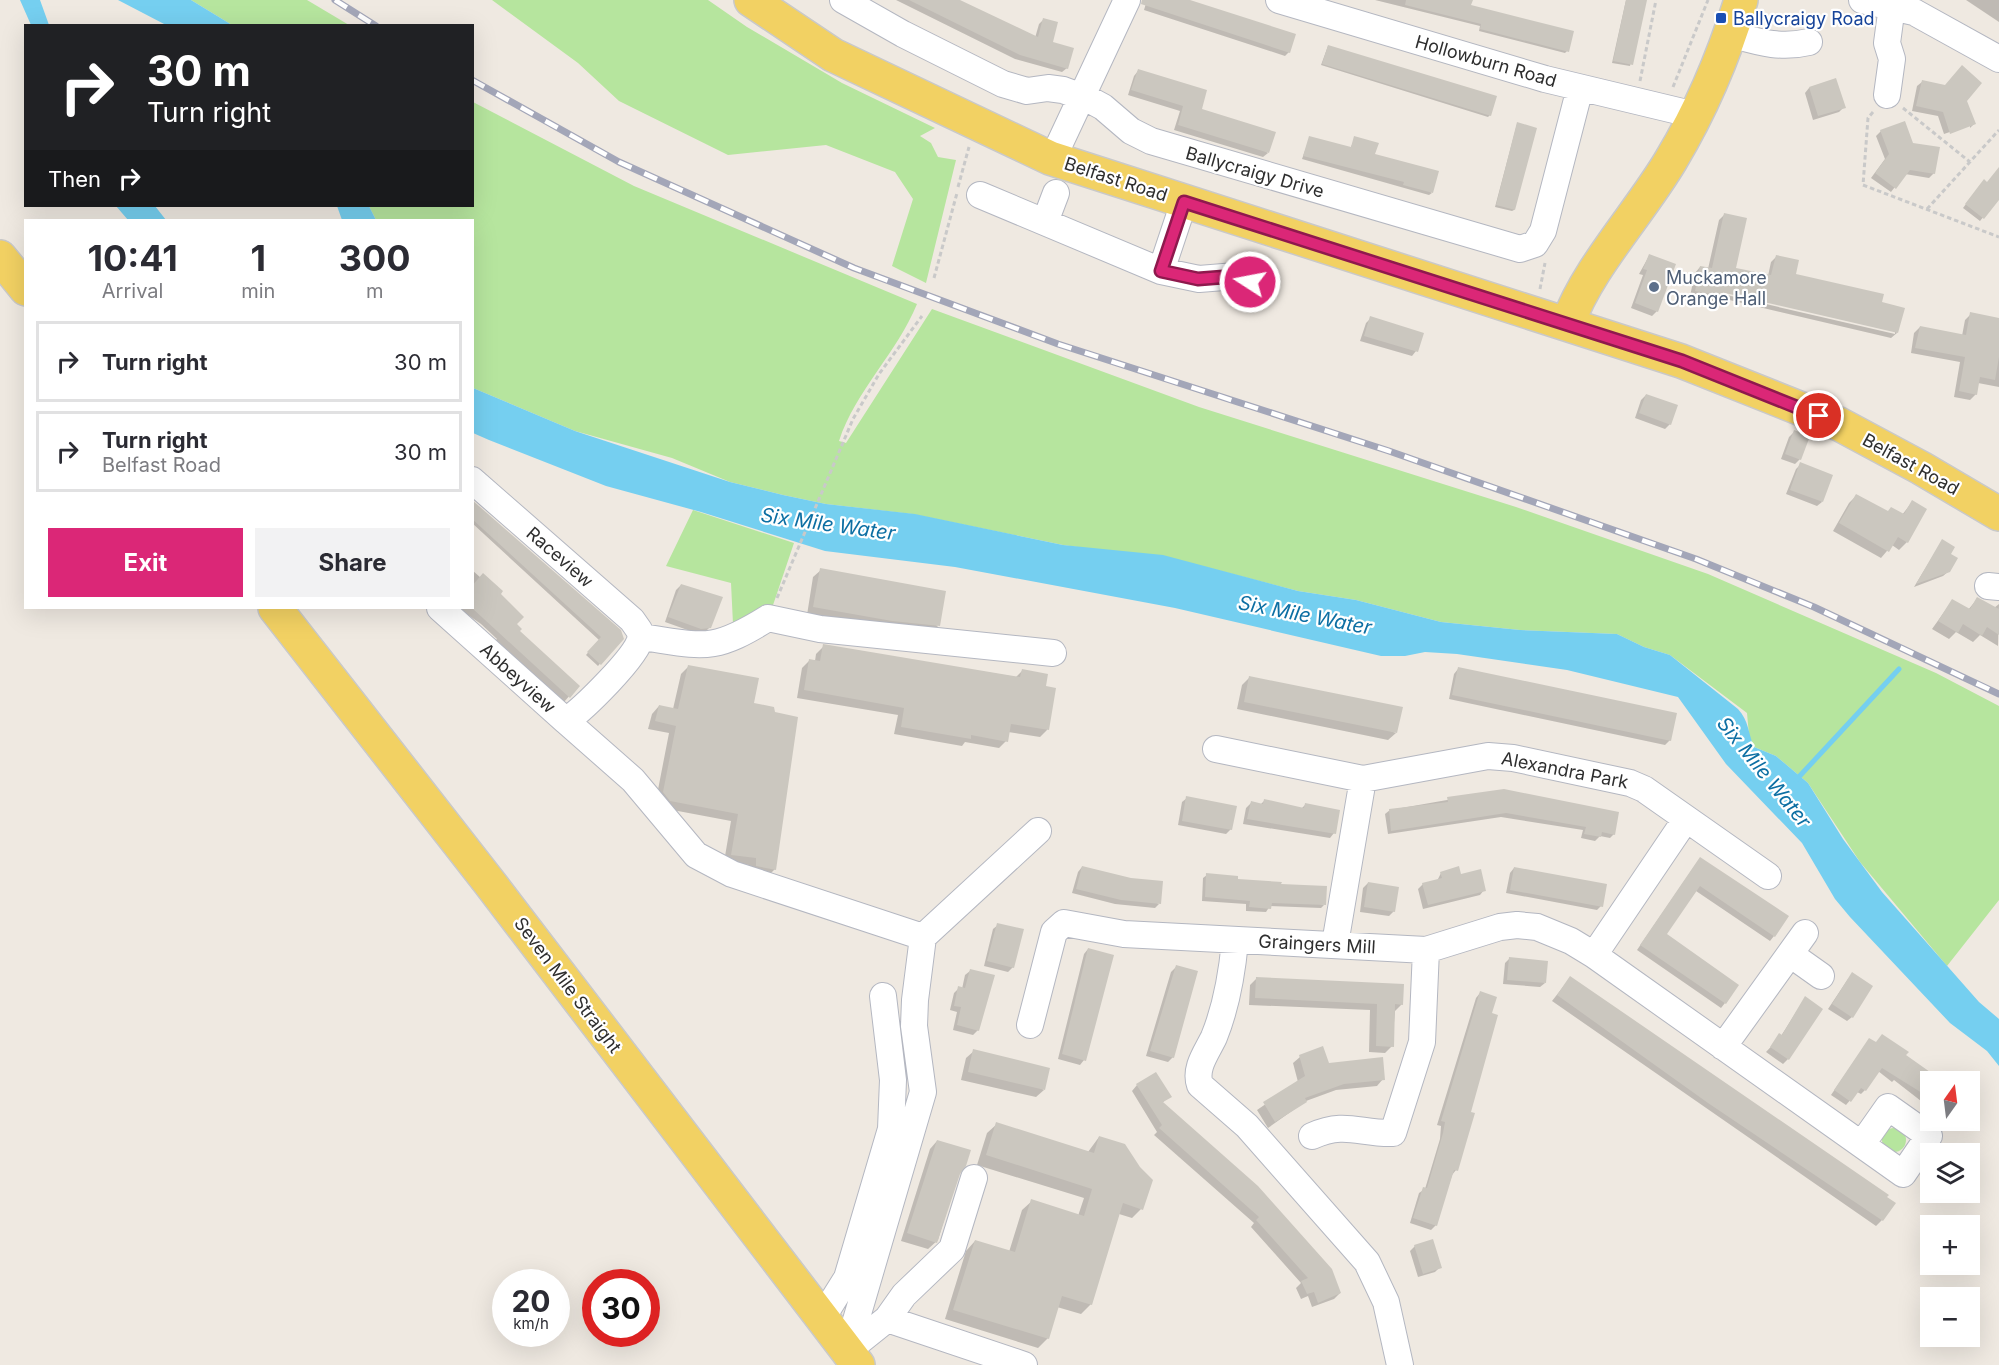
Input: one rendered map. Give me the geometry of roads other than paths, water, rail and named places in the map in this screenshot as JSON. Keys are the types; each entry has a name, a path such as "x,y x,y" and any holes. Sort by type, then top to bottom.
{"main road":[{"name":"Belfast Road","path":"751,0 833,55 1050,158 1682,361 1839,424 1921,468 1999,514"},
{"path":"1568,323 1586,287 1671,160 1679,112 1731,34 1741,0"},
{"name":"Seven Mile Straight","path":"276,609 489,882 852,1358"}],"street":[{"name":"Ballycraigy Drive","path":"843,0 903,34 1003,84 1021,90 1056,89 1080,96 1103,107 1131,131 1151,141 1510,247 1526,248 1537,242 1544,225 1580,88"},
{"path":"1050,158 1059,145 1127,0"},
{"name":"Hollowburn Road","path":"1279,0 1317,6 1580,88 1679,112"},
{"path":"1862,0 1920,15 1999,58"},
{"path":"1887,95 1892,59 1887,44 1892,6"},
{"path":"1731,34 1774,46 1790,47 1809,42"},
{"path":"1045,222 1056,193"},
{"path":"980,195 1161,271 1198,279 1224,267 1250,282"},
{"path":"1161,271 1184,202"},
{"name":"Raceview","path":"474,482 632,620 641,637"},
{"name":"Abbeyview","path":"441,609 566,721 578,712 634,653 641,637"},
{"path":"641,637 706,646 740,636 768,618 820,629 1053,653"},
{"path":"566,721 633,780 696,855 732,874 923,937"},
{"name":"Alexandra Park","path":"1216,749 1363,779 1470,757 1500,756 1637,785 1768,876"},
{"path":"1335,944 1363,779"},
{"path":"1594,955 1686,819"},
{"path":"852,1358 923,1092 914,1026 923,937 1038,831"},
{"path":"1030,1024 1054,932 1061,924 1068,923 1124,934 1235,941"},
{"path":"1312,1136 1332,1128 1351,1128 1373,1134 1393,1133 1422,1042 1426,950 1500,927 1517,925 1554,933 1594,955 1862,1144"},
{"path":"1723,1047 1805,933"},
{"name":"Graingers Mill","path":"1400,1365 1386,1302 1367,1262 1247,1126 1200,1085 1198,1070 1220,1023 1229,993 1235,941 1426,950"},
{"path":"1790,954 1821,976"},
{"path":"822,1318 847,1278 891,1130 893,1080 882,996"},
{"path":"852,1358 887,1319 904,1295 952,1249 974,1178"},
{"path":"887,1319 1024,1365"}],"water":[{"path":"20,0 40,0 49,24 31,24"},
{"path":"118,0 191,0 230,24 164,24"},
{"path":"117,207 156,207 165,219 127,219"},
{"path":"337,207 370,207 376,219 342,219"},
{"name":"Six Mile Water","path":"474,388 575,431 730,482 783,495 826,504 915,514 1063,545 1163,555 1298,591 1356,600 1441,622 1520,630 1617,634 1644,647 1670,655 1738,709 1746,723 1754,747 1776,756 1808,783 1843,839 1882,892 1979,1002 1999,1019 1999,1066 1987,1051 1950,1023 1850,917 1835,899 1802,843 1726,764 1678,697 1567,670 1457,654 1425,652 1405,656 1381,656 1175,608 955,567 825,551 701,512 606,486 474,433"}],"waterway":[{"name":"Six Mile Water","path":"1796,780 1899,669"}],"railway":[{"path":"335,0 373,24"},
{"path":"474,81 619,162 854,268 1058,344 1389,451 1696,559 1814,607 1999,694"}],"place":[{"name":"Ballycraigy Road","path":"1721,18"},
{"name":"Muckamore Orange Hall","path":"1654,287"}]}
